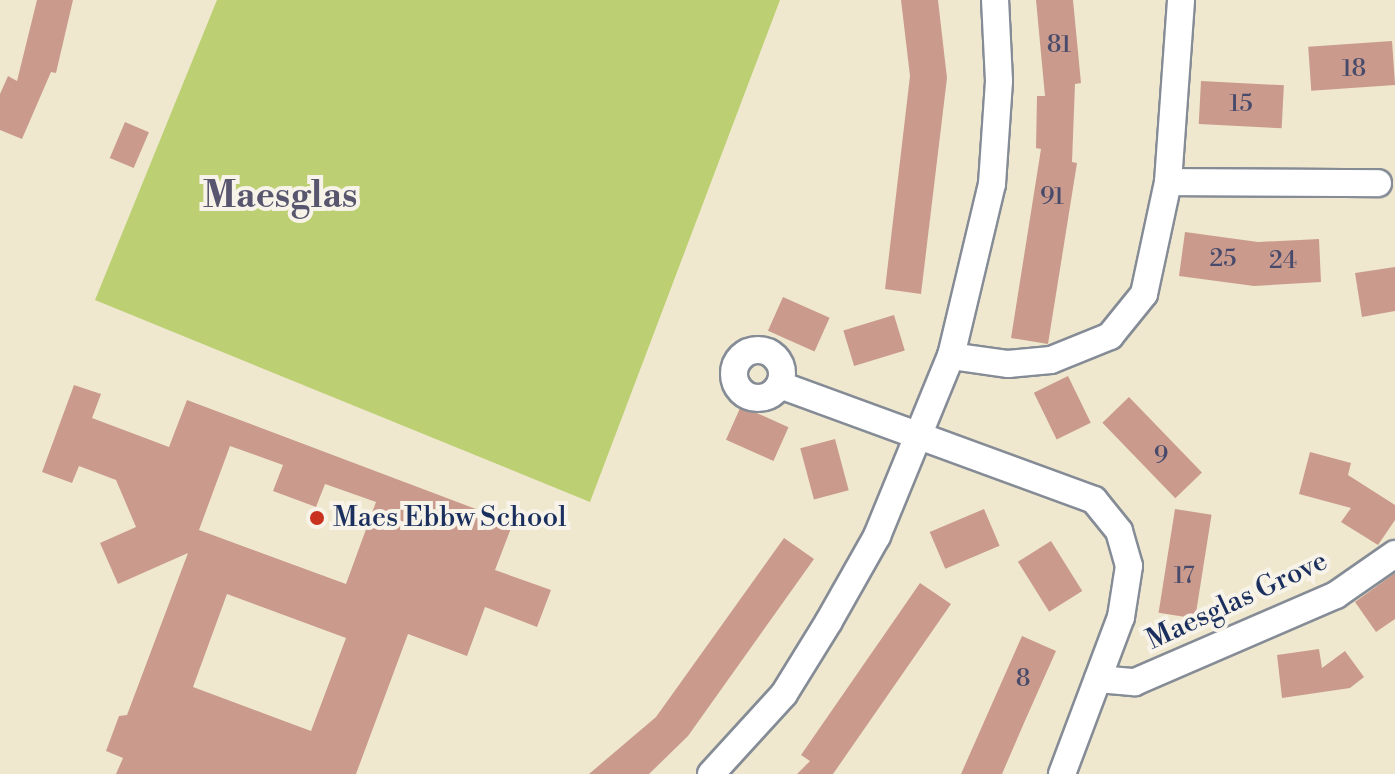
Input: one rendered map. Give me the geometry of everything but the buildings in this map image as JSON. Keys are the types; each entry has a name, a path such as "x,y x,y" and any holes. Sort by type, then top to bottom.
{"street":[{"path":"711,774 784,694 829,621 877,536 920,438 951,356 992,184 999,81 995,0"},
{"path":"951,356 1008,364 1051,360 1110,336 1144,294 1168,182 1181,0"},
{"path":"1168,182 1378,183"},
{"name":"Maesglas Grove","path":"780,385 1094,500 1119,531 1129,566 1121,617 1062,774"},
{"name":"Maesglas Grove","path":"1098,679 1135,682 1336,595 1395,554"}],"green space":[{"path":"217,0 780,0 590,502 95,300"}],"place":[{"name":"Maes Ebbw School","path":"317,518"}],"district":[{"name":"Maesglas","path":"280,197"}]}
